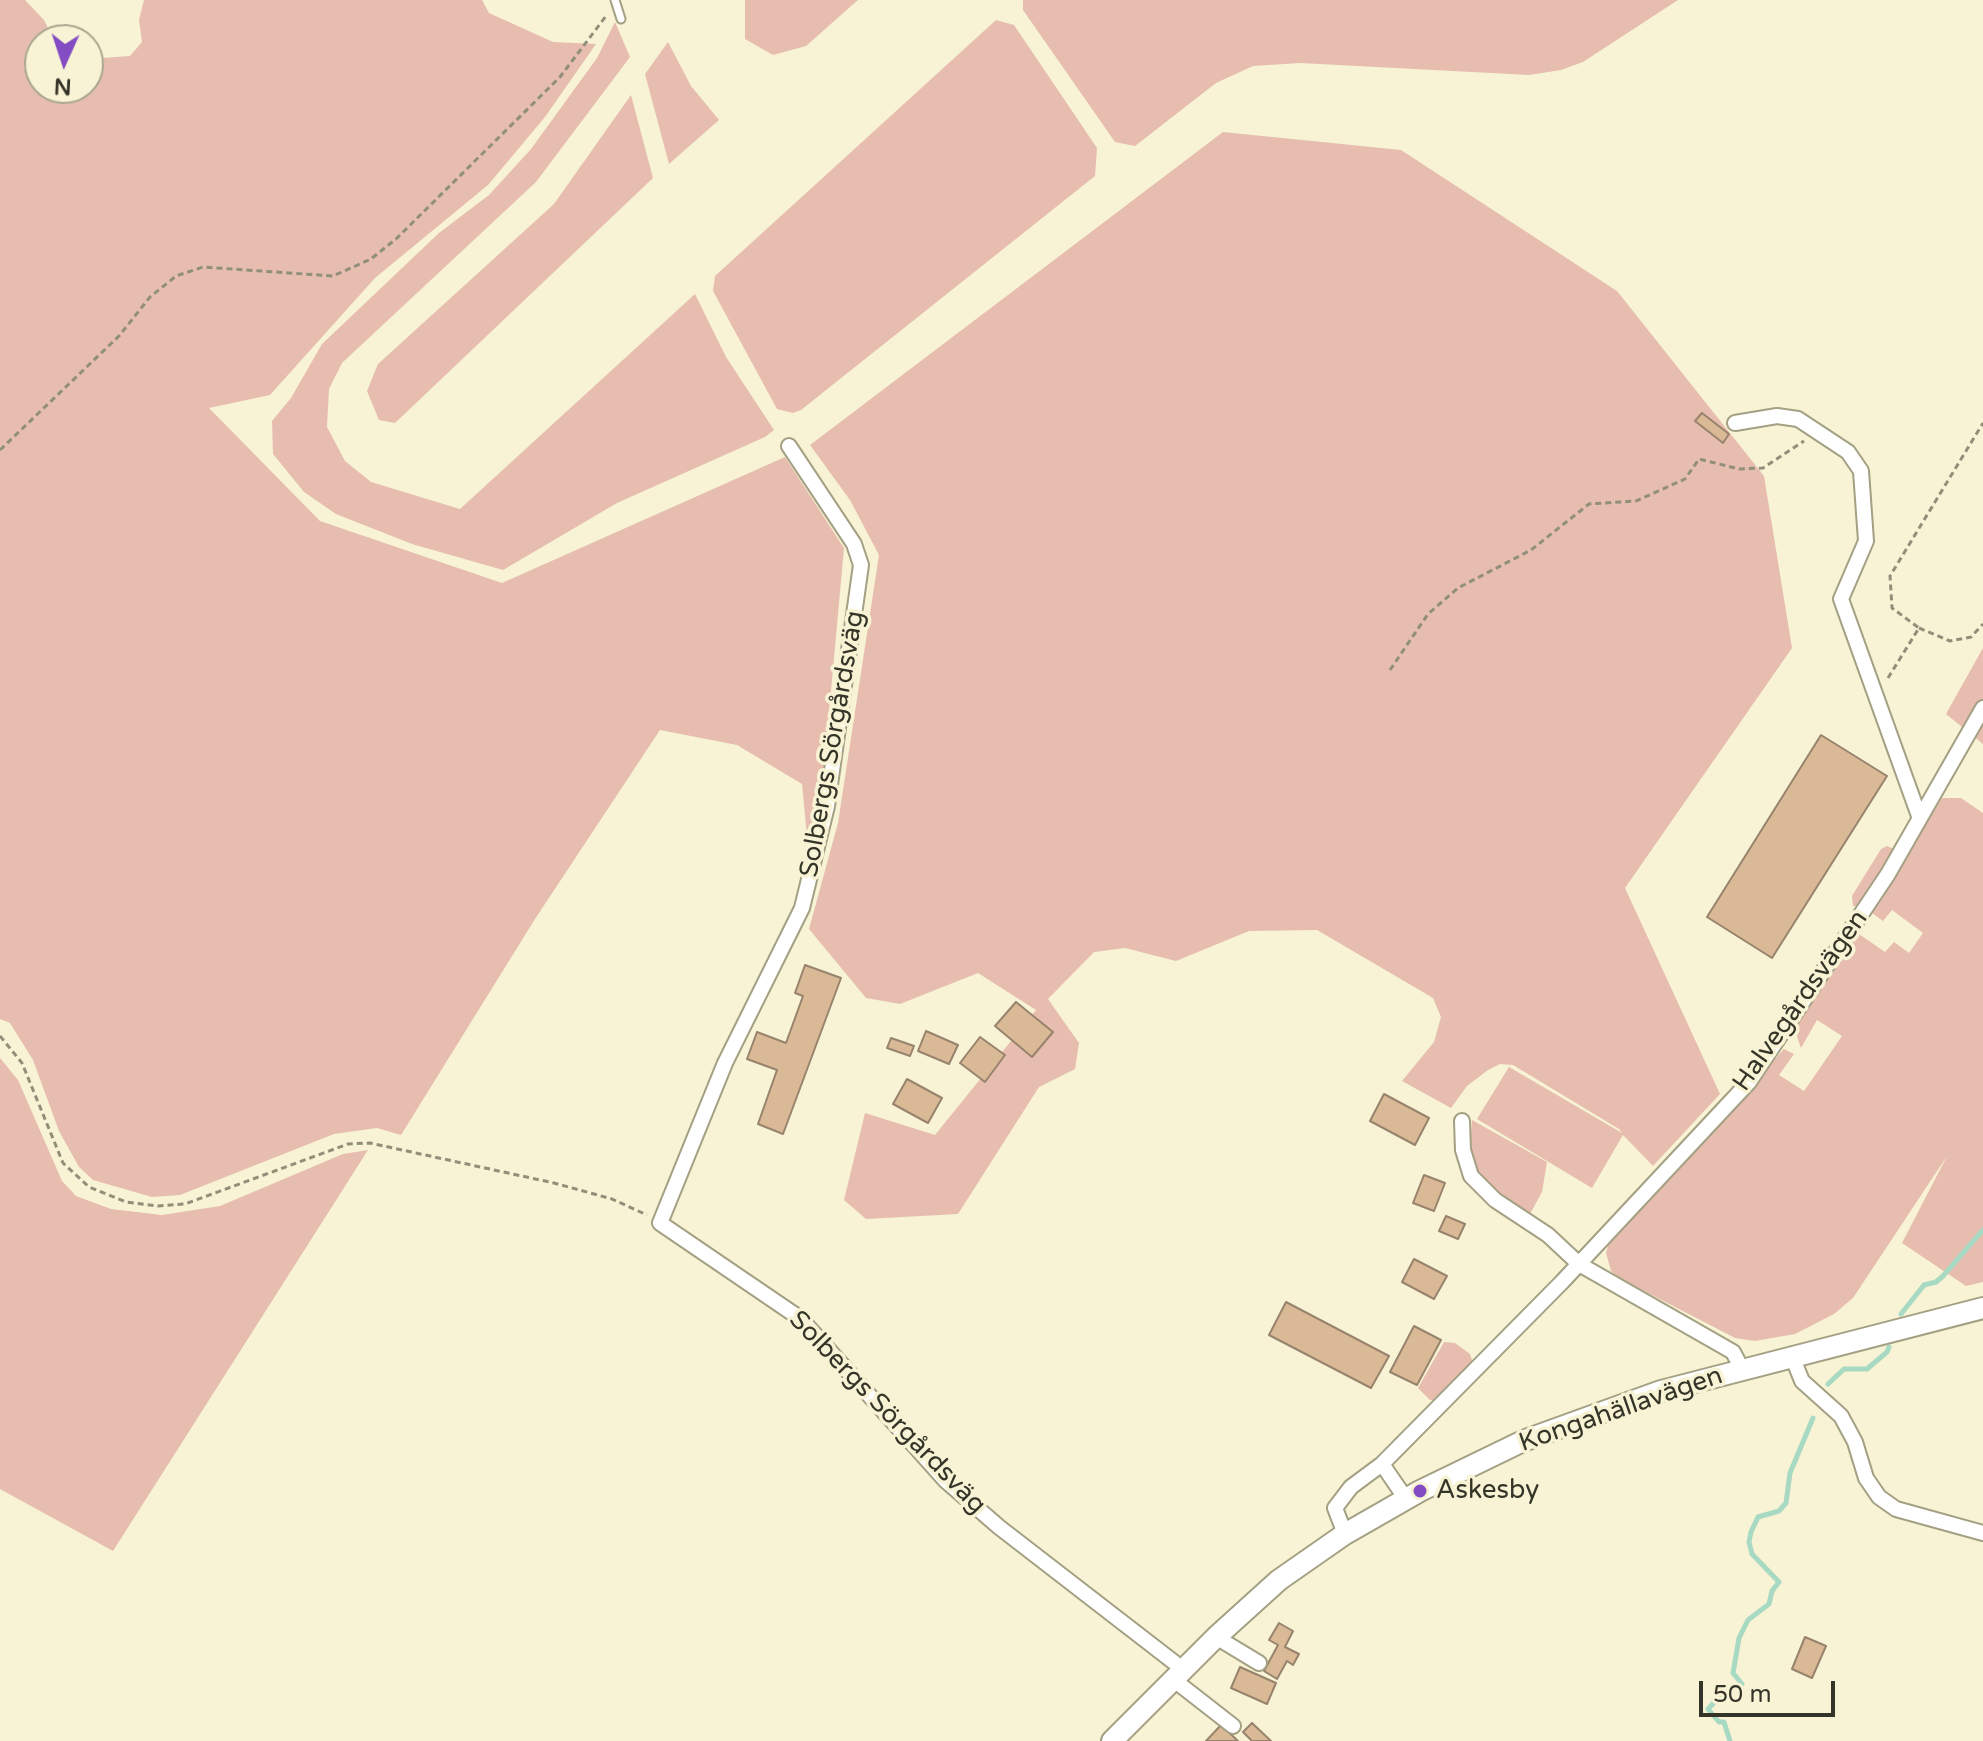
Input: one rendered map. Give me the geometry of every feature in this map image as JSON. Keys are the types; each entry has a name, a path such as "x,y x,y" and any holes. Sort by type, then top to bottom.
{"street":[{"path":"1735,423 1777,416 1798,419 1848,452 1861,471 1866,541 1841,599 1919,816"},
{"name":"Solbergs Sörgårdsväg","path":"789,446 854,544 861,565 827,806 802,908 725,1063 660,1223 801,1319 946,1481 1179,1675 1233,1726"},
{"name":"Halvegårdsvägen","path":"1345,1534 1335,1508 1351,1487 1382,1464 1579,1264 1749,1082 1888,874 1919,816 1955,762 1983,708"},
{"path":"1462,1121 1463,1150 1471,1176 1495,1200 1548,1235 1579,1264 1733,1352 1742,1369"},
{"name":"Kongahällavägen","path":"1112,1741 1216,1637 1279,1580 1345,1534 1406,1499 1572,1420 1661,1391 1983,1308"},
{"path":"1792,1356 1802,1381 1841,1416 1866,1478 1879,1497 1896,1509 1983,1533"},
{"path":"1382,1464 1406,1499"},
{"path":"1216,1637 1259,1663"}],"lane":[{"path":"615,0 621,19"}],"path":[{"path":"0,450 119,336 150,297 176,276 203,267 333,276 371,259 396,239 560,77 608,8"},
{"path":"1983,423 1890,576 1892,608 1919,628 1950,641 1971,637 1983,624"},
{"path":"1390,670 1428,614 1458,588 1531,550 1589,504 1636,501 1685,479 1699,459 1739,469 1763,468 1817,432"},
{"path":"1875,699 1919,628"},
{"path":"0,1036 22,1063 63,1163 89,1187 126,1202 158,1206 185,1204 348,1144 370,1143 584,1191 627,1205 660,1223"}],"shaded area":[{"path":"0,0 25,0 46,24 24,24 24,104 104,104 104,58 130,56 142,42 139,20 144,0 482,0 489,13 553,42 596,44 545,117 488,185 375,278 270,395 209,408 320,521 502,583 785,457 844,548 822,790 808,847 802,784 737,745 660,730 535,919 401,1135 377,1128 334,1134 180,1195 152,1197 93,1180 79,1167 59,1131 33,1060 10,1023 0,1019"},
{"path":"745,0 858,0 806,46 773,55 745,39"},
{"path":"1023,0 1678,0 1583,62 1561,70 1529,75 1300,63 1253,66 1216,83 1135,146 1115,142 1023,10"},
{"path":"996,20 1014,25 1097,148 1095,176 801,410 793,413 777,409 713,291 715,276"},
{"path":"615,22 630,57 536,182 342,363 329,389 327,427 345,461 371,482 460,509 695,294 726,357 774,430 765,437 617,503 503,570 412,544 336,514 304,492 273,454 272,421 291,398 322,344 439,233 489,195 531,149 597,58"},
{"path":"668,42 691,86 719,120 669,164 645,74"},
{"path":"631,95 653,178 395,423 379,420 367,391 378,364 554,204"},
{"path":"1223,132 1401,150 1617,291 1764,476 1792,648 1625,888 1720,1094 1653,1166 1623,1135 1592,1188 1477,1119 1509,1067 1622,1133 1619,1129 1513,1065 1500,1064 1488,1070 1467,1086 1451,1108 1402,1081 1434,1042 1441,1017 1433,998 1317,930 1249,931 1176,961 1125,948 1094,952 1048,999 1079,1043 1075,1069 1039,1087 958,1214 866,1219 844,1200 865,1113 935,1135 1036,1010 978,973 900,1004 866,998 809,929 838,823 879,555 850,500 810,445"},
{"path":"1983,648 1983,744 1946,714"},
{"path":"1942,798 1961,798 1983,813 1983,1282 1966,1286 1902,1243 1947,1156 1853,1298 1834,1314 1795,1334 1755,1341 1735,1338 1619,1278 1611,1271 1606,1253 1610,1238 1649,1202 1784,1049 1794,1054 1779,1075 1804,1091 1842,1036 1817,1020 1801,1048 1794,1028 1859,934 1885,952 1894,942 1909,953 1923,933 1892,910 1883,921 1872,913"},
{"path":"1887,846 1894,849 1893,855 1858,907 1853,906 1852,896 1881,849"},
{"path":"0,1058 18,1080 62,1181 76,1196 111,1209 162,1215 220,1206 343,1154 368,1150 113,1551 0,1489"},
{"path":"1472,1120 1547,1162 1542,1192 1530,1214 1486,1185 1474,1166 1470,1149"},
{"path":"1444,1342 1455,1343 1470,1354 1473,1363 1438,1400 1430,1400 1418,1388"}],"building":[{"path":"1702,413 1729,434 1723,443 1695,421"},
{"path":"1821,735 1887,776 1772,958 1707,917"},
{"path":"805,965 841,978 783,1134 758,1124 777,1070 747,1059 757,1032 786,1043 803,996 795,993"},
{"path":"1016,1002 1053,1032 1032,1057 995,1026"},
{"path":"926,1031 958,1045 949,1064 918,1051"},
{"path":"980,1037 1005,1055 985,1082 960,1063"},
{"path":"891,1038 914,1046 910,1056 887,1048"},
{"path":"907,1079 942,1098 928,1123 893,1104"},
{"path":"1384,1094 1429,1118 1415,1145 1370,1121"},
{"path":"1424,1175 1445,1183 1434,1211 1413,1203"},
{"path":"1446,1216 1465,1224 1458,1239 1439,1231"},
{"path":"1414,1259 1447,1276 1434,1299 1402,1282"},
{"path":"1286,1302 1389,1356 1371,1388 1269,1335"},
{"path":"1414,1326 1441,1340 1417,1385 1390,1372"},
{"path":"1279,1623 1293,1631 1285,1647 1299,1654 1293,1665 1287,1661 1277,1679 1264,1671 1278,1645 1269,1640"},
{"path":"1805,1637 1826,1646 1812,1678 1792,1669"},
{"path":"1240,1667 1276,1683 1267,1704 1231,1688"},
{"path":"1252,1723 1271,1741 1252,1741 1243,1732"},
{"path":"1221,1725 1238,1741 1206,1741"}],"waterway":[{"path":"1901,1314 1924,1285 1936,1282 1943,1276 1983,1230"},
{"path":"1828,1384 1844,1369 1867,1369 1889,1347"},
{"path":"1730,1741 1724,1722 1719,1722 1708,1709 1724,1692 1742,1684 1733,1673 1739,1638 1748,1620 1769,1604 1772,1591 1779,1582 1752,1554 1749,1542 1751,1532 1758,1517 1779,1511 1786,1503 1790,1473 1813,1418"}],"place":[{"name":"Askesby","path":"1420,1491"}]}
